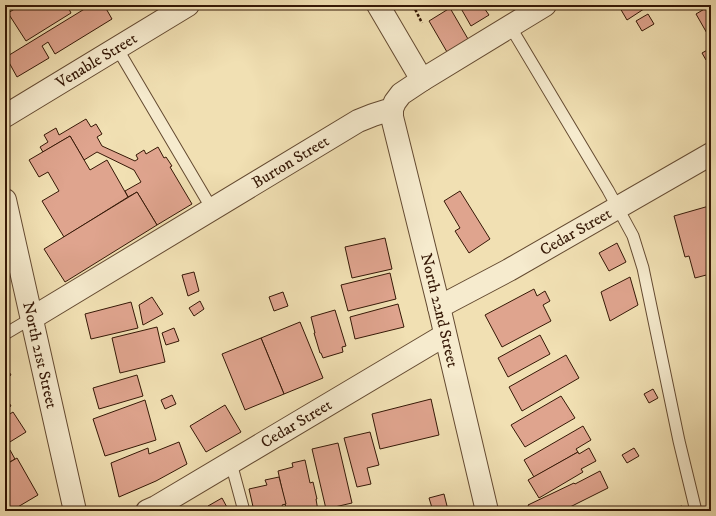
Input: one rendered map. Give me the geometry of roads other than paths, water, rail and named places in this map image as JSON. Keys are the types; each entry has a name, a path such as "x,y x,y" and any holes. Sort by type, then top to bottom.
{"street":[{"name":"Venable Street","path":"5,116 188,5"},
{"path":"378,5 422,80"},
{"path":"392,109 401,94 544,5"},
{"name":"Burton Street","path":"32,318 358,121 373,114 392,109"},
{"name":"North 22nd Street","path":"392,109 392,117 439,307 486,511"},
{"name":"Cedar Street","path":"439,307 509,270 711,154"},
{"name":"North 21st Street","path":"5,200 75,511"},
{"name":"Cedar Street","path":"147,511 231,463 445,335"}],"lane":[{"path":"510,26 618,207 632,236 643,268 679,441 696,511"},
{"path":"117,48 212,209"},
{"path":"5,334 32,318"},
{"path":"231,463 244,511"}]}
